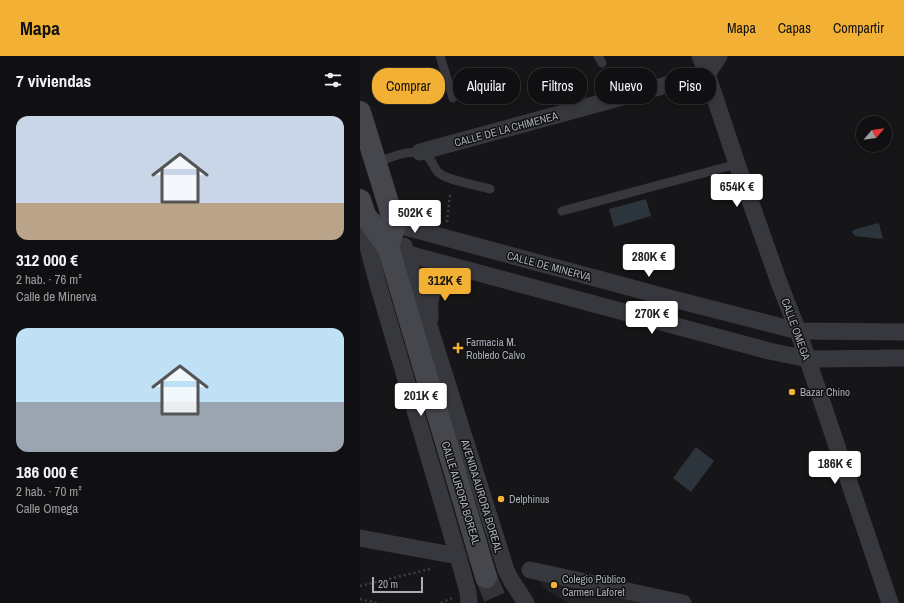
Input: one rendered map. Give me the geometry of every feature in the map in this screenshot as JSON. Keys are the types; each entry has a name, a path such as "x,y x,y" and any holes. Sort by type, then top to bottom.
{"main road":[{"path":"360,112 395,225 398,251"},
{"name":"CALLE AURORA BOREAL","path":"362,210 398,251 486,577"}],"street":[{"name":"CALLE OMEGA","path":"700,56 705,68"},
{"path":"711,68 719,56"},
{"name":"CALLE DE LA CHIMENEA","path":"420,152 665,85"},
{"name":"CALLE OMEGA","path":"716,101 780,285 808,359 890,603"},
{"path":"362,210 363,239 379,288 458,556 468,592 469,603"},
{"name":"CALLE DE MINERVA","path":"362,210 395,225 798,331 904,332"},
{"path":"363,239 398,251 461,269 768,351 808,359 904,358"},
{"name":"AVENIDA AURORA BOREAL","path":"398,251 432,334 506,570 526,603"},
{"path":"432,334 429,303 435,285 444,277 461,269"},
{"path":"360,538 458,556"},
{"path":"530,570 683,603"}],"lane":[{"path":"440,56 452,98"},
{"path":"375,163 407,153 420,152 429,158 438,172 446,177 490,189"},
{"path":"562,211 737,164"}],"path":[{"path":"447,224 450,195"},
{"path":"360,586 432,569"},
{"path":"360,599 377,603"}],"shaded area":[{"path":"646,199 651,216 614,227 609,209"},
{"path":"878,223 883,238 881,239 855,236 852,232 853,230"},
{"path":"696,447 714,461 691,492 673,478"},
{"name":"Colegio Público Carmen Laforet","path":"537,579 650,603 569,603 548,591"}],"tunnel":[{"path":"486,577 497,603"}],"place":[{"name":"Farmacia M. Robledo Calvo","path":"458,348"},
{"name":"Bazar Chino","path":"792,392"},
{"name":"Delphinus","path":"501,499"},
{"name":"Colegio Público Carmen Laforet","path":"554,585"}]}
